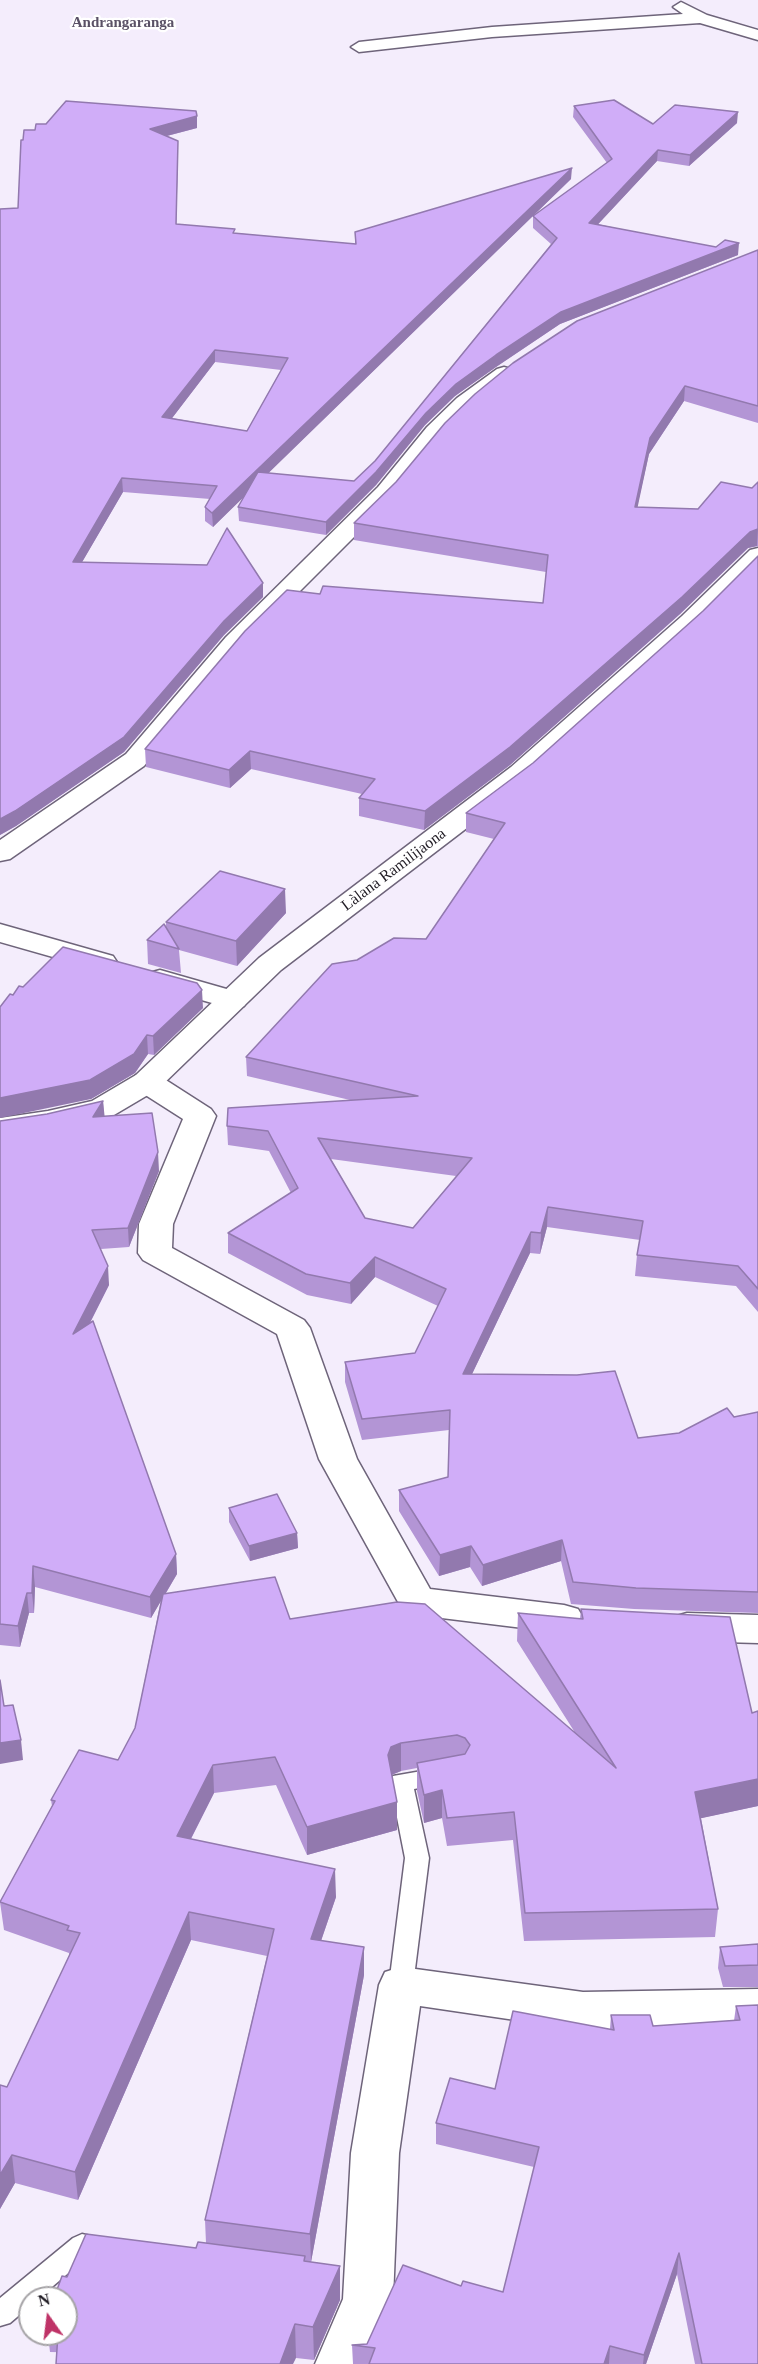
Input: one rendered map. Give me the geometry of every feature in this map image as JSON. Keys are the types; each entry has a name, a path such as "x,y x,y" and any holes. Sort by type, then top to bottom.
{"street":[{"path":"671,0 700,18 758,35"},
{"path":"359,47 492,32 700,18"},
{"path":"0,853 135,760 235,642 386,492 435,432 465,403 522,361"},
{"name":"Làlana Ramilijaona","path":"0,1128 48,1121 103,1108 147,1082 270,964 521,773 690,621 758,555"},
{"path":"0,933 233,1000"},
{"path":"147,1082 200,1116 156,1224 155,1253 292,1328 338,1459 417,1601 592,1622"},
{"path":"657,1626 758,1629"},
{"path":"340,2364 368,2299 357,2283 401,1985 583,2011 758,2007"}],"lane":[{"path":"401,1985 417,1858 401,1782 456,1774"},
{"path":"0,2314 82,2247 128,2253"}],"building":[{"path":"614,100 653,124 675,105 738,112 690,155 658,150 589,223 716,247 725,240 739,243 561,312 496,355 456,384 426,413 376,472 326,522 238,507 258,472 354,481 375,461 557,238 533,216 612,159 574,106"},
{"path":"66,101 196,111 197,116 150,129 178,141 176,224 235,229 233,233 356,244 355,232 572,168 212,513 205,507 217,486 122,478 73,562 207,565 227,528 263,583 224,621 124,737 0,819 0,209 18,208 21,140 23,140 24,130 35,130 36,124 46,124","holes":["215,350 288,358 247,431 162,417"]},
{"path":"758,250 758,406 685,386 650,438 635,507 698,509 721,482 752,488 758,482 758,529 750,532 682,597 510,747 425,811 359,798 375,779 250,751 229,770 145,749 245,631 287,590 320,594 323,586 543,603 548,555 354,523 396,482 445,423 475,394 513,363 577,321"},
{"path":"758,556 758,1289 738,1266 637,1255 643,1221 548,1207 541,1233 531,1232 463,1374 577,1375 615,1371 638,1438 679,1433 727,1408 734,1417 758,1412 758,1592 636,1588 573,1582 562,1540 483,1565 471,1546 440,1555 399,1490 448,1477 450,1410 362,1419 345,1362 415,1353 446,1289 375,1257 350,1283 306,1274 228,1233 298,1188 268,1131 227,1126 228,1108 418,1096 246,1057 332,964 357,960 394,938 426,939 505,823 466,813 533,763 703,611","holes":["318,1138 472,1158 413,1228 365,1218"]},
{"path":"220,871 285,889 236,941 166,922"},
{"path":"164,924 179,949 147,940"},
{"path":"63,947 197,983 202,990 153,1036 147,1035 134,1054 90,1080 0,1098 0,1007 10,994 13,995 19,986 23,987"},
{"path":"103,1101 93,1117 152,1113 158,1152 128,1228 92,1230 108,1266 73,1334 93,1321 176,1554 150,1597 33,1566 32,1593 27,1593 18,1626 0,1624 0,1121 47,1114"},
{"path":"277,1494 297,1533 249,1546 229,1508"},
{"path":"275,1577 290,1619 397,1602 425,1604 616,1768 518,1613 583,1619 581,1609 730,1617 752,1713 758,1711 758,1779 695,1792 718,1909 525,1913 514,1812 447,1818 442,1790 424,1795 417,1763 465,1754 470,1745 465,1738 457,1735 401,1743 391,1747 388,1755 397,1802 307,1827 275,1757 213,1765 177,1836 335,1869 311,1939 364,1947 310,2234 205,2220 274,1929 189,1912 75,2172 12,2155 0,2175 0,2085 7,2087 80,1933 67,1930 69,1926 0,1902 55,1801 51,1800 79,1750 118,1760 135,1728 163,1594"},
{"path":"0,1680 4,1706 13,1705 21,1740 0,1743"},
{"path":"758,1944 758,1965 725,1966 720,1947"},
{"path":"758,2005 758,2364 702,2364 679,2253 644,2355 610,2346 604,2364 369,2364 375,2348 352,2345 367,2344 403,2265 461,2286 463,2281 503,2292 539,2147 436,2123 450,2078 495,2089 513,2011 614,2030 611,2015 650,2015 653,2026 740,2020 736,2006"},
{"path":"86,2234 196,2248 198,2242 305,2256 304,2261 340,2266 313,2327 295,2324 280,2364 56,2364 57,2346 78,2346 78,2286 58,2286 62,2276 67,2277"}],"district":[{"name":"Andrangaranga","path":"123,23"}]}
